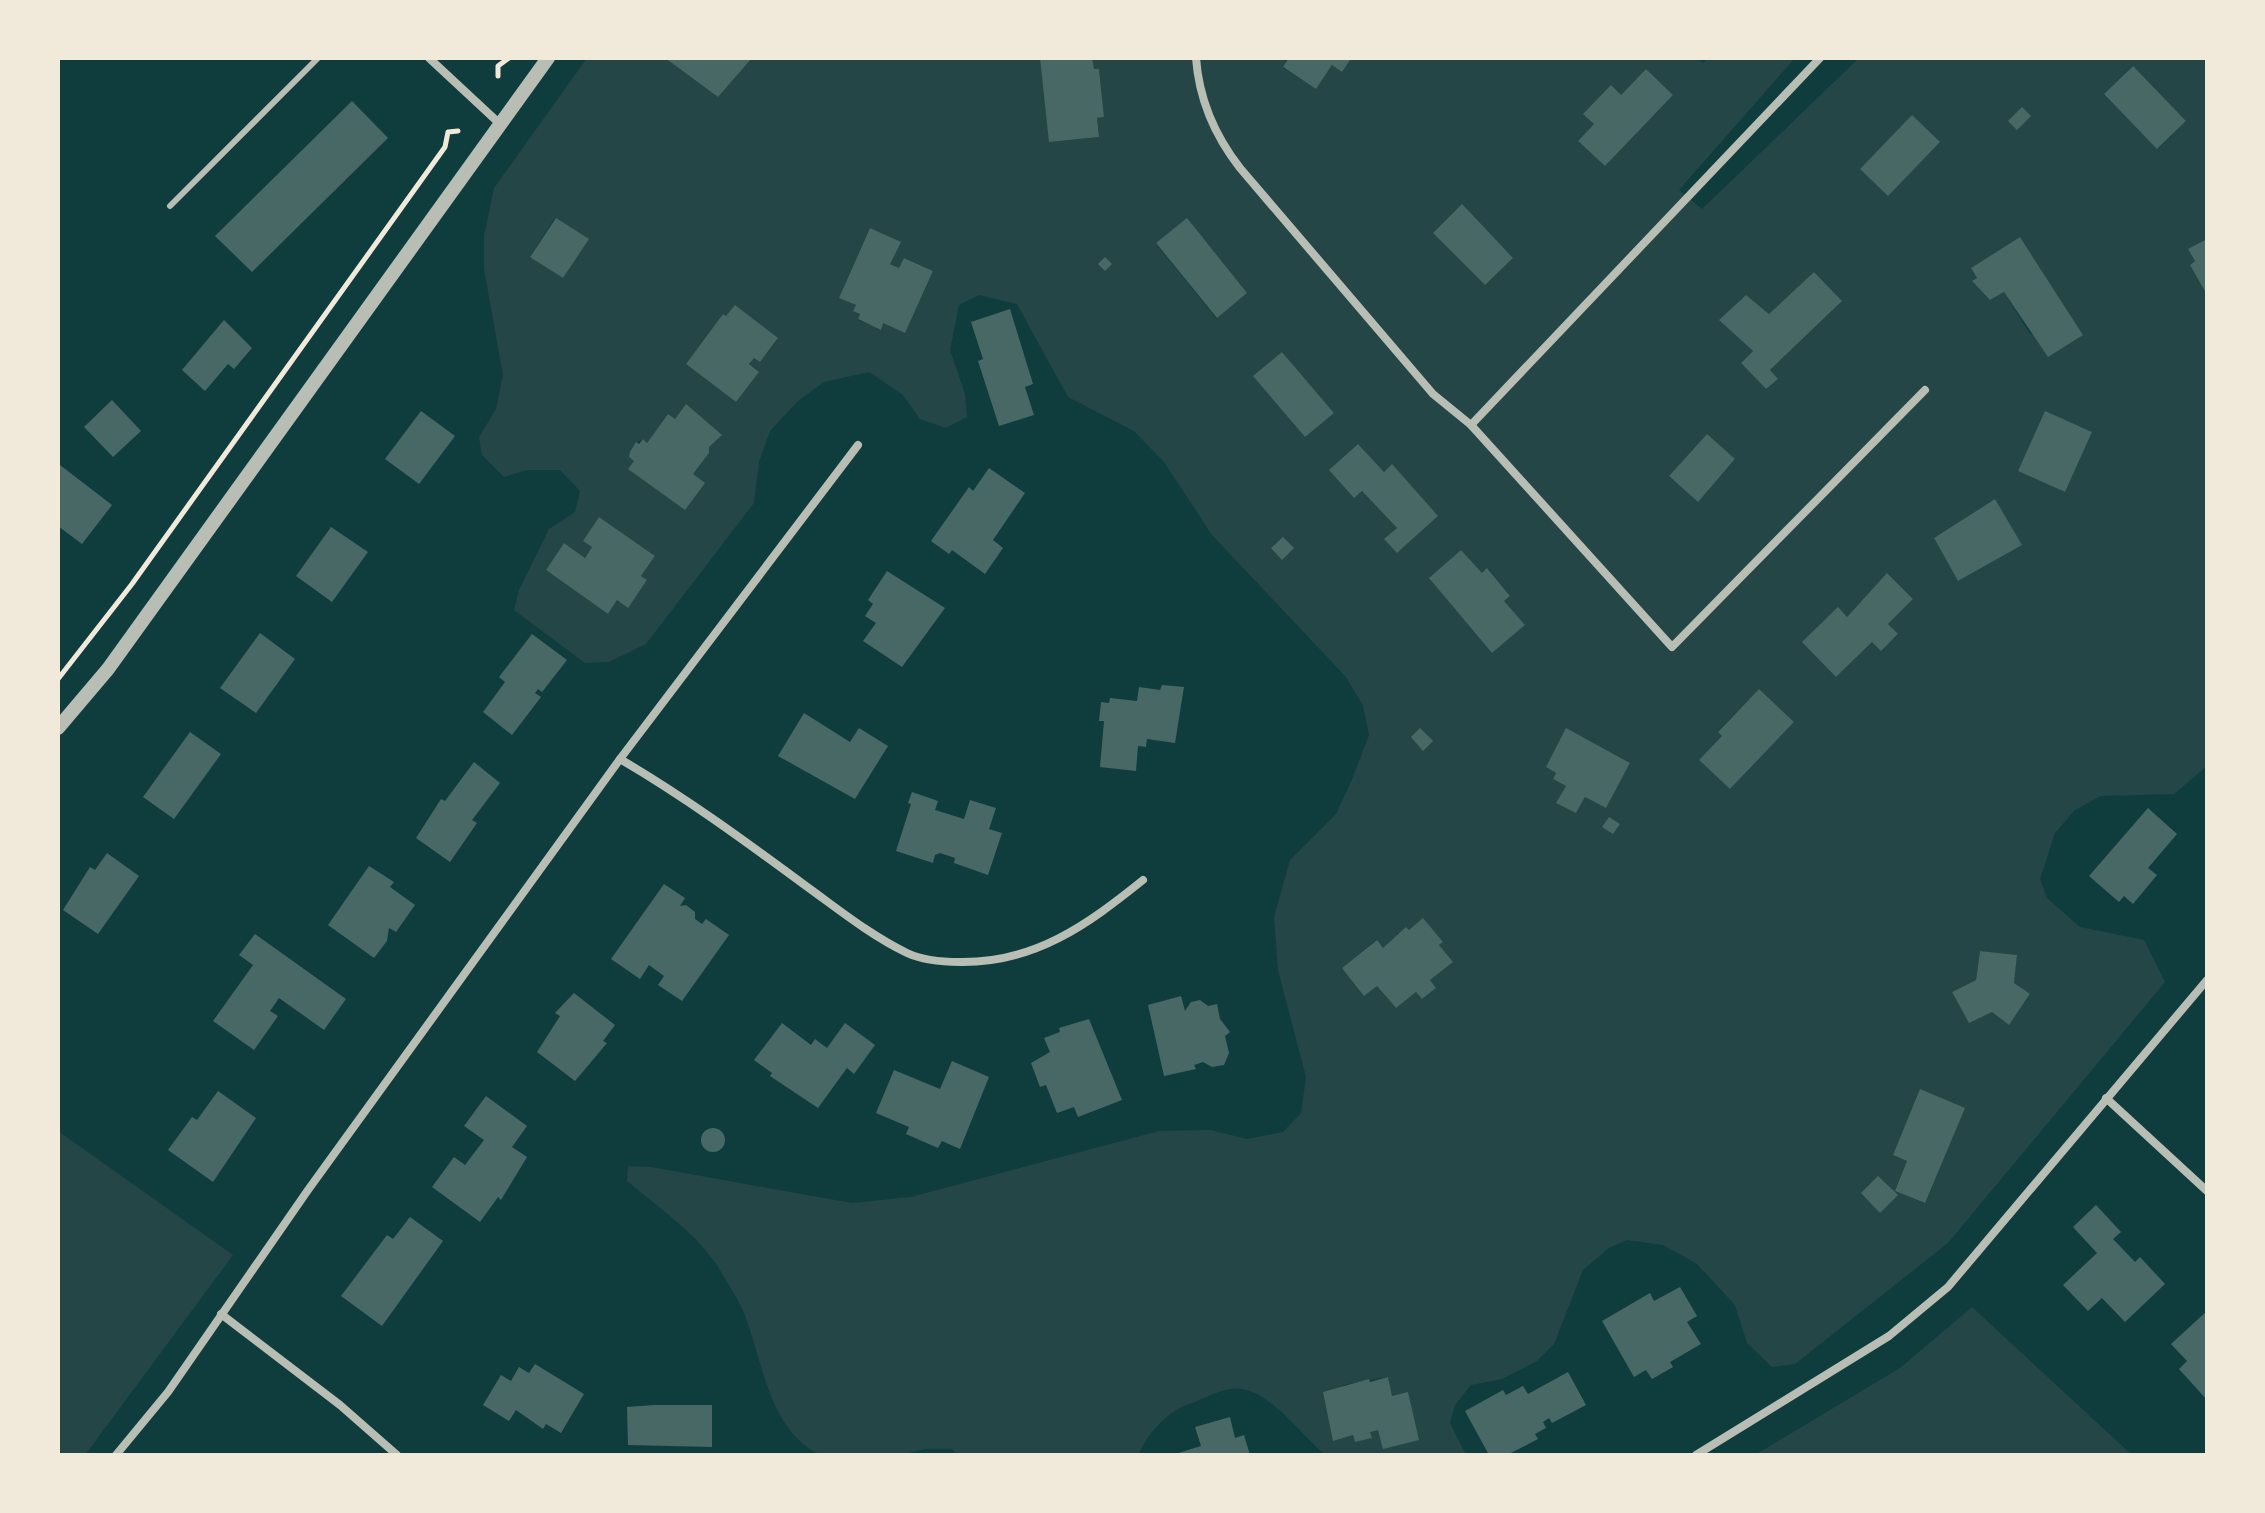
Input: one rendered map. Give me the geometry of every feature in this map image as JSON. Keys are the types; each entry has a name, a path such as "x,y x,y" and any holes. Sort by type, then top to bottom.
{"street":[{"path":"429,58 500,124"},
{"path":"58,728 117,656 548,58"},
{"path":"1196,58 1205,104 1233,159 1433,394 1471,425 1672,647 1925,390"},
{"path":"1471,425 1820,58"},
{"path":"116,1455 168,1392 620,759 858,445"},
{"path":"620,759 678,793 862,926 909,954 925,958 978,963 1039,950 1088,924 1143,880"},
{"path":"1696,1455 1871,1348 1915,1317 1970,1262 2207,980"},
{"path":"2106,1098 2207,1191"},
{"path":"221,1314 340,1405 397,1455"}],"lane":[{"path":"170,206 318,58"}],"path":[{"path":"498,76 498,66 509,58"},
{"path":"58,679 132,584 445,147 448,132 458,131"}],"shaded area":[{"path":"587,58 665,58 718,97 752,58 1040,58 1050,142 1099,137 1097,118 1104,117 1099,69 1094,69 1092,58 1289,58 1283,68 1316,89 1332,65 1342,71 1350,60 1347,58 1697,58 1703,63 1708,58 1795,58 1679,190 1702,209 1859,58 2207,58 2207,239 2189,250 2195,261 2190,265 2207,295 2207,766 2174,794 2101,796 2075,810 2055,833 2040,879 2047,898 2080,927 2144,940 2165,982 1948,1243 1795,1364 1772,1367 1747,1343 1735,1305 1697,1264 1663,1245 1627,1240 1609,1248 1583,1270 1554,1344 1537,1361 1502,1379 1471,1385 1455,1405 1450,1423 1466,1455 1326,1455 1270,1402 1244,1389 1231,1389 1171,1414 1157,1426 1139,1455 957,1455 952,1449 925,1449 901,1455 820,1455 789,1429 778,1411 744,1313 720,1270 689,1233 627,1181 628,1166 651,1167 852,1203 911,1197 1159,1131 1211,1130 1247,1139 1283,1132 1301,1113 1306,1077 1278,970 1274,917 1290,860 1336,814 1351,782 1369,735 1363,706 1346,677 1212,535 1164,462 1134,431 1068,397 1017,304 979,295 959,305 950,350 965,394 967,417 946,428 920,419 903,395 869,372 824,382 798,401 770,431 759,462 754,503 646,644 609,662 585,663 514,610 519,590 549,529 575,512 580,491 560,470 527,470 504,477 482,455 479,437 496,409 503,375 484,269 484,236 494,188","holes":["2132,66 2186,121 2158,149 2104,94","1646,69 1673,95 1605,166 1578,141 1594,124 1584,114 1621,95","1912,116 1939,143 1888,195 1860,169","1462,205 1513,258 1485,285 1433,233","555,218 588,239 563,278 530,256","1187,219 1247,293 1216,318 1156,244","870,228 900,242 890,264 899,268 905,258 933,271 905,333 883,323 880,329 858,320 860,314 853,311 856,305 839,298","2020,237 2083,335 2030,334 2004,292 1990,300 1973,282 1977,278 1971,268","1814,272 1842,301 1770,370 1778,379 1766,389 1741,363 1753,351 1720,320 1746,295 1769,314","735,306 778,339 760,362 754,358 749,364 759,372 736,402 686,364 723,314 726,316","1282,352 1333,412 1305,437 1254,376","686,405 721,435 709,447 709,453 693,474 629,468 634,461 629,457 636,443 643,439 647,443 668,414 675,419","2046,412 2092,432 2065,492 2019,471","1706,435 1735,460 1698,501 1669,476","1358,444 1384,472 1391,465 1438,516 1397,553 1385,539 1397,528 1362,491 1354,497 1330,470","1995,499 2021,545 1958,581 1934,538","599,517 655,556 641,576 647,580 628,607 617,600 608,614 546,570 564,543 585,558 592,547 583,541","1461,550 1482,573 1488,568 1510,596 1504,601 1525,625 1492,653 1430,578","1887,573 1913,599 1888,624 1898,635 1881,650 1872,642 1836,677 1803,642 1847,617","1759,689 1794,722 1730,789 1699,760 1722,736 1718,731","1567,729 1630,763 1606,808 1585,797 1576,813 1557,803 1566,786 1553,779 1556,773 1546,767","1423,919 1442,941 1439,945 1452,962 1430,980 1436,988 1422,999 1416,992 1396,1008 1377,986 1342,968 1376,940 1383,948 1406,927 1409,930","1980,951 2017,955 2014,983 2030,995 2009,1025 1992,1012 1969,1022 1952,992 1976,980","1920,1090 1964,1108 1924,1203 1895,1191 1907,1161 1893,1155","1388,1377 1392,1396 1408,1393 1370,1432 1371,1438 1355,1442 1353,1435 1333,1440 1343,1385"]},
{"path":"58,1131 233,1255 85,1455 58,1455"},
{"path":"1972,1307 2132,1455 1755,1455 1900,1368"}],"building":[{"path":"665,58 752,58 718,97"},
{"path":"1040,58 1092,58 1094,69 1099,69 1104,117 1097,118 1099,137 1049,142"},
{"path":"1289,58 1350,60 1342,72 1332,65 1316,89 1283,67"},
{"path":"2133,66 2186,121 2157,149 2104,94"},
{"path":"1646,69 1673,95 1605,166 1578,141 1594,124 1583,114 1611,85 1621,95"},
{"path":"352,101 388,138 252,272 215,236"},
{"path":"2022,107 2031,116 2017,130 2008,121"},
{"path":"1912,115 1940,142 1888,196 1860,169"},
{"path":"1462,204 1513,258 1485,285 1433,233"},
{"path":"556,218 589,239 563,278 530,257"},
{"path":"1187,218 1247,293 1217,318 1156,243"},
{"path":"870,228 901,242 890,264 899,268 904,258 933,271 905,333 883,323 881,330 858,319 860,314 853,311 856,305 839,298"},
{"path":"2020,237 2083,335 2048,357 2004,292 1990,300 1972,281 1977,278 1971,268"},
{"path":"2207,239 2207,295 2190,265 2195,261 2188,249"},
{"path":"1105,257 1112,264 1105,271 1098,264"},
{"path":"1814,272 1842,301 1770,370 1778,379 1766,389 1741,363 1753,351 1719,320 1746,295 1769,314"},
{"path":"735,305 778,338 760,362 754,358 749,364 759,372 736,402 686,364 723,314 726,316"},
{"path":"1010,309 1033,384 1025,387 1034,415 999,426 978,361 983,359 971,322"},
{"path":"224,320 252,348 234,369 228,364 205,391 182,370"},
{"path":"1282,352 1334,413 1305,437 1253,376"},
{"path":"112,400 141,431 113,457 84,427"},
{"path":"686,404 722,435 709,447 709,453 693,474 705,483 685,510 628,469 634,461 629,457 636,442 639,444 643,439 647,443 668,414 675,419"},
{"path":"421,411 455,436 419,484 385,459"},
{"path":"2045,411 2092,432 2065,492 2018,471"},
{"path":"1707,434 1735,459 1698,502 1669,476"},
{"path":"1358,444 1384,472 1392,464 1438,516 1397,553 1384,539 1397,528 1362,491 1354,498 1329,470"},
{"path":"60,465 112,505 82,544 58,526"},
{"path":"989,468 1025,493 993,540 1003,548 985,574 952,550 949,554 931,541 969,487 973,491"},
{"path":"1995,499 2022,545 1958,581 1934,538"},
{"path":"599,517 655,556 641,576 647,580 628,608 617,600 608,614 546,570 564,543 585,558 592,547 583,541"},
{"path":"331,527 368,552 332,602 296,576"},
{"path":"1283,537 1294,548 1282,560 1271,548"},
{"path":"1461,550 1482,573 1487,568 1510,596 1504,601 1525,625 1492,653 1429,578"},
{"path":"887,571 945,608 902,667 863,641 876,623 865,616 873,604 868,600"},
{"path":"1887,573 1913,599 1888,624 1898,634 1881,651 1872,642 1836,677 1802,642 1838,607 1847,617"},
{"path":"260,633 295,659 256,713 220,688"},
{"path":"532,634 567,660 542,692 538,689 535,693 541,697 512,735 483,712 505,682 499,677"},
{"path":"1162,685 1184,687 1175,743 1147,739 1146,747 1138,746 1136,771 1100,767 1104,721 1099,721 1101,702 1109,703 1110,698 1137,701 1139,687 1160,690"},
{"path":"1759,689 1794,722 1730,789 1699,760 1722,736 1718,732"},
{"path":"804,713 850,742 859,728 888,746 855,799 778,756"},
{"path":"1420,728 1433,741 1423,751 1411,737"},
{"path":"1566,728 1630,763 1606,808 1585,797 1576,813 1556,803 1566,786 1553,779 1556,773 1546,767"},
{"path":"190,732 221,754 174,819 143,797"},
{"path":"474,762 500,783 472,820 477,823 450,862 416,838 441,799 445,801"},
{"path":"912,792 938,801 935,810 964,819 970,800 996,808 989,829 1002,833 988,875 954,863 955,858 940,853 935,855 933,863 896,851"},
{"path":"2148,808 2177,834 2148,868 2157,875 2133,904 2124,896 2119,902 2089,876"},
{"path":"1609,817 1620,824 1613,834 1602,827"},
{"path":"107,853 139,876 98,934 63,910 90,867 95,870"},
{"path":"369,866 394,882 390,887 415,905 396,932 389,928 387,941 374,958 328,925"},
{"path":"664,884 685,898 680,906 686,905 695,912 695,919 702,924 706,919 729,935 682,1001 658,985 664,976 649,965 640,979 611,959"},
{"path":"1423,918 1443,942 1439,945 1453,962 1430,980 1436,988 1422,999 1416,992 1396,1008 1377,986 1364,996 1342,968 1377,940 1383,948 1406,927 1409,930"},
{"path":"255,934 346,999 324,1030 279,998 270,1011 278,1016 254,1050 213,1021 253,965 239,955"},
{"path":"1980,951 2017,955 2014,983 2030,994 2009,1025 1992,1012 1969,1023 1952,992 1976,980"},
{"path":"574,993 615,1025 603,1041 607,1043 575,1081 537,1052 560,1016 555,1013"},
{"path":"1181,996 1185,1011 1191,1002 1200,1000 1208,1006 1217,1004 1220,1019 1230,1032 1225,1036 1229,1053 1224,1065 1212,1067 1203,1062 1194,1065 1196,1069 1164,1076 1148,1005"},
{"path":"1089,1019 1122,1100 1078,1117 1074,1107 1057,1113 1046,1085 1040,1087 1031,1063 1050,1052 1044,1038 1060,1032 1059,1028"},
{"path":"782,1023 811,1045 815,1039 827,1048 845,1023 875,1045 854,1074 847,1068 818,1108 770,1076 772,1073 754,1060"},
{"path":"952,1061 989,1077 960,1149 942,1141 938,1148 906,1134 909,1127 876,1113 894,1070 940,1089"},
{"path":"1920,1089 1965,1108 1925,1203 1895,1191 1907,1161 1893,1155"},
{"path":"218,1091 256,1118 213,1182 168,1150 192,1117 197,1120"},
{"path":"486,1096 527,1126 512,1147 527,1157 501,1200 498,1197 480,1222 432,1187 454,1157 465,1165 484,1140 464,1126"},
{"path":"713,1128 722,1131 725,1140 722,1149 713,1152 704,1149 701,1140 704,1131"},
{"path":"1878,1176 1898,1195 1880,1213 1861,1193"},
{"path":"2096,1205 2121,1232 2113,1239 2135,1262 2140,1257 2165,1284 2125,1322 2102,1298 2088,1311 2063,1285 2097,1253 2073,1227"},
{"path":"410,1217 443,1241 382,1326 341,1296 387,1235 393,1239"},
{"path":"1680,1287 1697,1316 1687,1322 1701,1344 1670,1362 1673,1367 1652,1379 1646,1370 1634,1377 1602,1321 1650,1293 1654,1301"},
{"path":"2207,1311 2207,1400 2179,1369 2187,1361 2171,1344"},
{"path":"535,1364 584,1394 561,1433 546,1424 543,1429 516,1410 509,1421 483,1405 501,1375 511,1381 519,1367 529,1373"},
{"path":"1568,1372 1586,1405 1552,1423 1549,1418 1543,1422 1546,1428 1535,1434 1538,1439 1507,1455 1489,1455 1465,1411 1503,1390 1506,1395 1523,1386 1528,1394"},
{"path":"1388,1377 1392,1396 1408,1392 1419,1440 1383,1449 1378,1430 1370,1432 1372,1438 1355,1442 1353,1435 1333,1441 1323,1392"},
{"path":"712,1405 712,1447 628,1445 627,1407"},
{"path":"1230,1417 1235,1438 1244,1435 1250,1455 1172,1455 1201,1446 1195,1427"}]}
